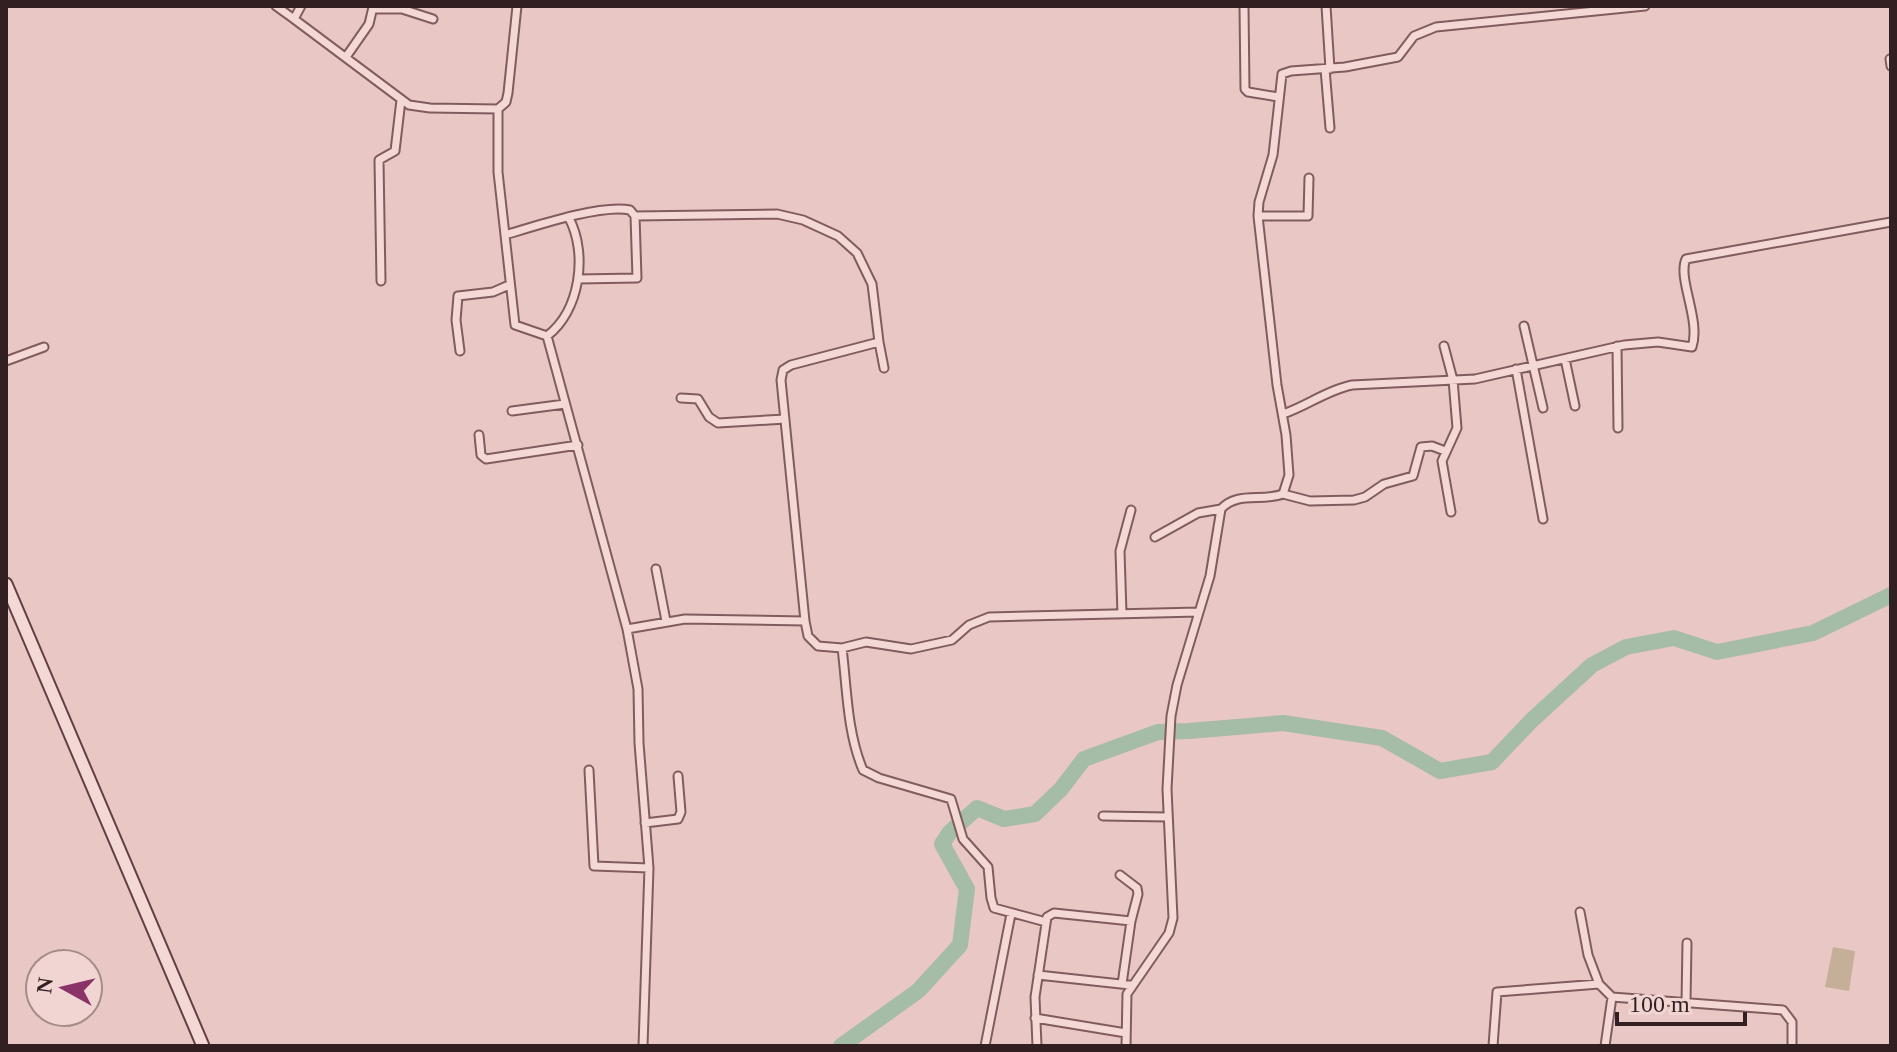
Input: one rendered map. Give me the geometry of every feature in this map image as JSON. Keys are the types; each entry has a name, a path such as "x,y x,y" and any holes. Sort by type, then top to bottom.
{"street":[{"path":"276,6 416,108 498,109 506,102 508,93 517,6"},
{"path":"294,19 301,6"},
{"path":"1244,6 1245,89 1278,97"},
{"path":"1326,6 1330,128"},
{"path":"1283,494 1289,475 1258,216 1273,155 1282,74 1398,57 1414,36 1426,29 1645,6"},
{"path":"346,57 369,24 373,8 402,9 433,19"},
{"path":"1890,59 1891,66"},
{"path":"381,281 379,160 395,151 401,100"},
{"path":"498,109 498,172 515,325 547,336"},
{"path":"1258,216 1308,216 1309,178"},
{"path":"505,235 569,218 621,208 630,210 635,216 637,278 578,279"},
{"path":"635,216 785,215 838,236 857,253 872,284 884,368"},
{"path":"547,336 558,328 569,310 578,279 576,230 569,218"},
{"path":"1283,414 1307,406 1334,389 1352,385 1488,377 1617,346 1658,342 1692,347 1693,314 1684,270 1686,259 1891,222"},
{"path":"460,351 456,320 458,296 493,292 509,285"},
{"path":"1524,326 1543,408"},
{"path":"547,336 627,629 639,704 649,868 643,1046"},
{"path":"879,342 807,359 783,370 781,380 805,621 811,641 818,646 842,648 866,642 922,649 952,640 969,625 989,617 1199,612"},
{"path":"1444,346 1453,380 1457,428 1445,451 1443,469 1451,512"},
{"path":"1617,346 1618,428"},
{"path":"6,361 44,347"},
{"path":"1565,359 1575,406"},
{"path":"1516,369 1543,519"},
{"path":"681,398 698,399 709,417 718,423 785,419"},
{"path":"512,411 565,404"},
{"path":"479,435 481,455 486,459 578,445"},
{"path":"1155,537 1198,513 1221,509 1231,499 1283,494 1310,501 1365,497 1384,484 1413,476 1421,447 1432,446 1445,451"},
{"path":"1126,985 1169,933 1173,918 1168,817 1171,716 1177,685 1210,576 1221,509"},
{"path":"1122,614 1120,551 1131,510"},
{"path":"656,569 666,621"},
{"path":"6,584 203,1046"},
{"path":"627,629 666,621 715,618 805,621"},
{"path":"842,648 850,721 863,770 879,778 951,799 971,851 988,867 994,908 1046,922"},
{"path":"589,770 594,866 649,868"},
{"path":"645,823 678,819 681,812 678,776"},
{"path":"1103,816 1168,817"},
{"path":"1120,875 1137,888 1138,894 1131,921 1126,985 1126,1046"},
{"path":"1580,912 1588,955 1599,984 1612,997 1783,1010 1792,1022 1792,1046"},
{"path":"985,1046 1011,914"},
{"path":"1037,1046 1038,975 1049,914 1131,921"},
{"path":"1686,1003 1687,943"},
{"path":"1038,975 1126,985"},
{"path":"1493,1046 1497,992 1599,984"},
{"path":"1605,1046 1612,997"},
{"path":"1035,1018 1126,1033"}],"shaded area":[{"path":"1833,947 1855,951 1849,991 1825,987"}],"waterway":[{"path":"841,1046 918,991 960,945 967,889 942,844 950,832 977,808 1004,819 1035,814 1061,789 1084,759 1158,732 1283,723 1382,738 1440,771 1492,762 1592,665 1626,647 1674,638 1717,652 1813,633 1891,595"}]}
